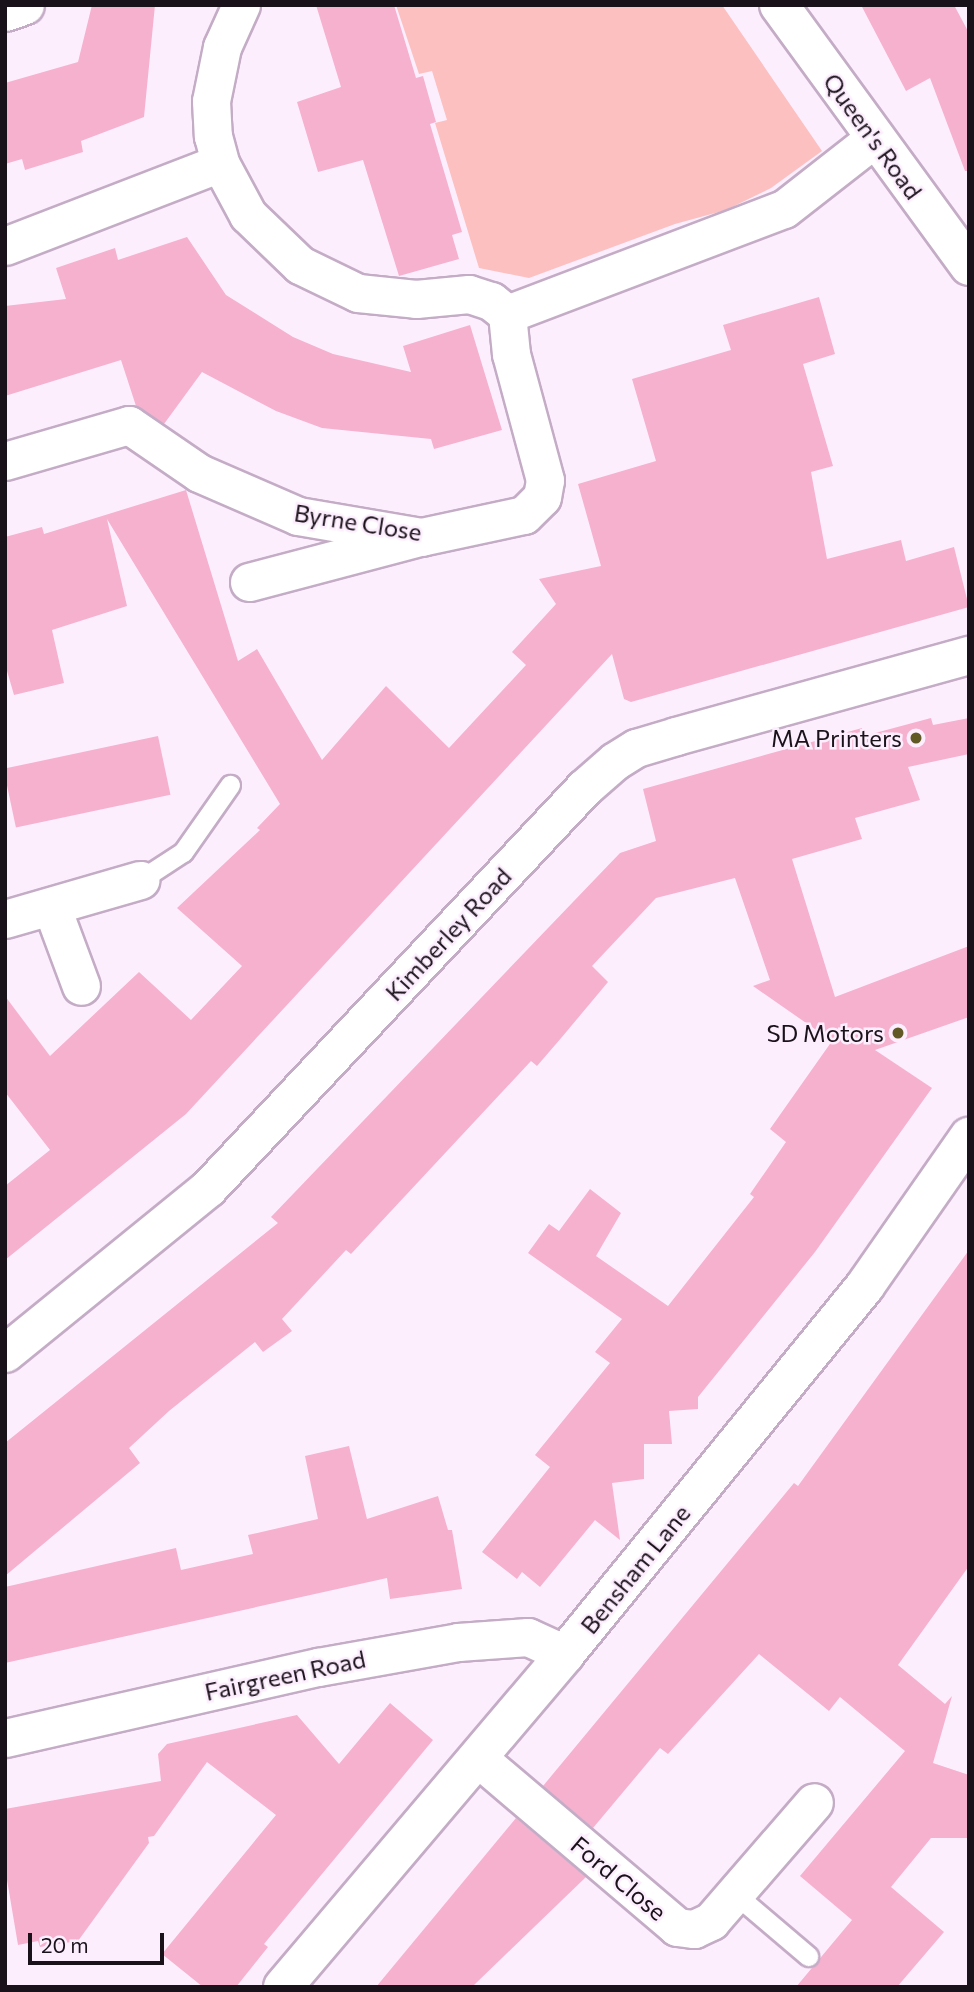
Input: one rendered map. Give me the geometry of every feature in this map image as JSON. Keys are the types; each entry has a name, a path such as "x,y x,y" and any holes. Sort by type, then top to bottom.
{"street":[{"path":"5,12 25,5"},
{"path":"241,5 214,75 213,136 220,163 248,215 273,242 330,281 358,293 386,298 469,294 491,301 507,314 784,209 875,138"},
{"name":"Queen's Road","path":"779,5 969,266"},
{"path":"5,246 220,163"},
{"name":"Byrne Close","path":"5,461 129,425 200,473 298,516 421,537 524,515 542,497 545,480 511,354 507,314"},
{"path":"249,582 421,537"},
{"name":"Kimberley Road","path":"5,1353 208,1188 583,788 615,761 663,740 969,655"},
{"path":"5,919 52,908 140,880"},
{"path":"52,908 81,986"},
{"name":"Bensham Lane","path":"283,1987 565,1654 865,1286 969,1137"},
{"name":"Fairgreen Road","path":"5,1738 318,1667 445,1644 528,1637 565,1654"},
{"name":"Ford Close","path":"478,1758 677,1927 694,1929 711,1921 814,1802"}],"lane":[{"path":"140,880 183,852 230,785"},
{"path":"735,1894 808,1956"}],"shaded area":[{"path":"396,5 722,5 822,151 771,188 726,210 675,224 529,278 479,268 435,123 447,120 432,71 419,74"}],"building":[{"path":"92,5 155,5 144,117 81,141 83,152 25,170 22,159 5,164 5,83 78,62"},
{"path":"316,5 394,5 416,78 423,76 436,122 430,124 462,232 452,235 459,259 399,276 363,160 318,172 297,102 341,87"},
{"path":"861,5 954,5 969,33 969,171 965,171 930,78 906,91"},
{"path":"187,237 226,295 293,337 333,354 411,372 403,346 470,325 502,430 434,449 431,439 322,428 276,411 202,372 164,424 136,406 121,360 5,396 5,306 66,299 56,268 115,248 118,260"},
{"path":"819,297 835,354 803,364 833,466 811,472 827,559 901,540 906,561 954,547 969,607 631,702 624,699 612,654 186,1114 5,1260 5,1186 50,1150 5,1092 5,996 50,1056 139,972 191,1020 242,966 177,908 260,830 257,828 280,804 107,519 127,606 52,630 64,683 14,695 5,664 5,537 42,527 44,534 186,490 238,661 257,649 322,760 386,686 449,748 526,665 512,652 556,604 539,579 601,566 578,484 656,461 632,379 731,350 723,325"},
{"path":"931,718 933,725 969,718 969,754 908,767 920,800 855,818 862,839 792,859 835,997 969,946 969,1017 875,1050 932,1088 815,1252 698,1397 698,1409 669,1411 672,1444 644,1444 644,1479 612,1483 620,1540 595,1520 540,1587 522,1572 517,1579 482,1552 550,1467 535,1455 610,1363 595,1352 622,1319 528,1253 549,1224 559,1231 590,1189 621,1213 596,1256 668,1306 754,1197 750,1194 786,1142 770,1129 832,1041 753,986 770,980 735,878 656,898 592,966 608,982 562,1037 537,1066 531,1061 351,1254 346,1250 282,1319 292,1331 263,1352 255,1342 169,1411 129,1448 140,1463 5,1576 5,1443 278,1223 271,1217 620,853 656,841 643,789 862,728 864,736"},
{"path":"158,736 170,795 16,828 5,769"},
{"path":"969,1250 969,1566 898,1665 945,1704 952,1696 933,1763 969,1775 969,1838 931,1838 891,1887 944,1932 897,1987 796,1987 852,1920 800,1876 905,1751 840,1697 829,1711 759,1654 668,1754 660,1748 593,1828 543,1786 794,1483 798,1486"},
{"path":"349,1446 367,1519 438,1496 448,1530 452,1530 462,1589 390,1599 387,1578 5,1663 5,1587 176,1548 181,1570 253,1554 248,1535 318,1519 305,1456"},
{"path":"390,1703 433,1740 264,1944 268,1947 236,1987 203,1987 162,1954 276,1815 207,1762 154,1836 148,1837 149,1843 78,1941 40,1947 38,1941 18,1945 5,1868 5,1809 161,1781 158,1754 167,1744 297,1715 339,1764"},
{"path":"516,1818 586,1877 472,1987 376,1987"}],"place":[{"name":"MA Printers","path":"916,738"},
{"name":"SD Motors","path":"898,1033"}]}
